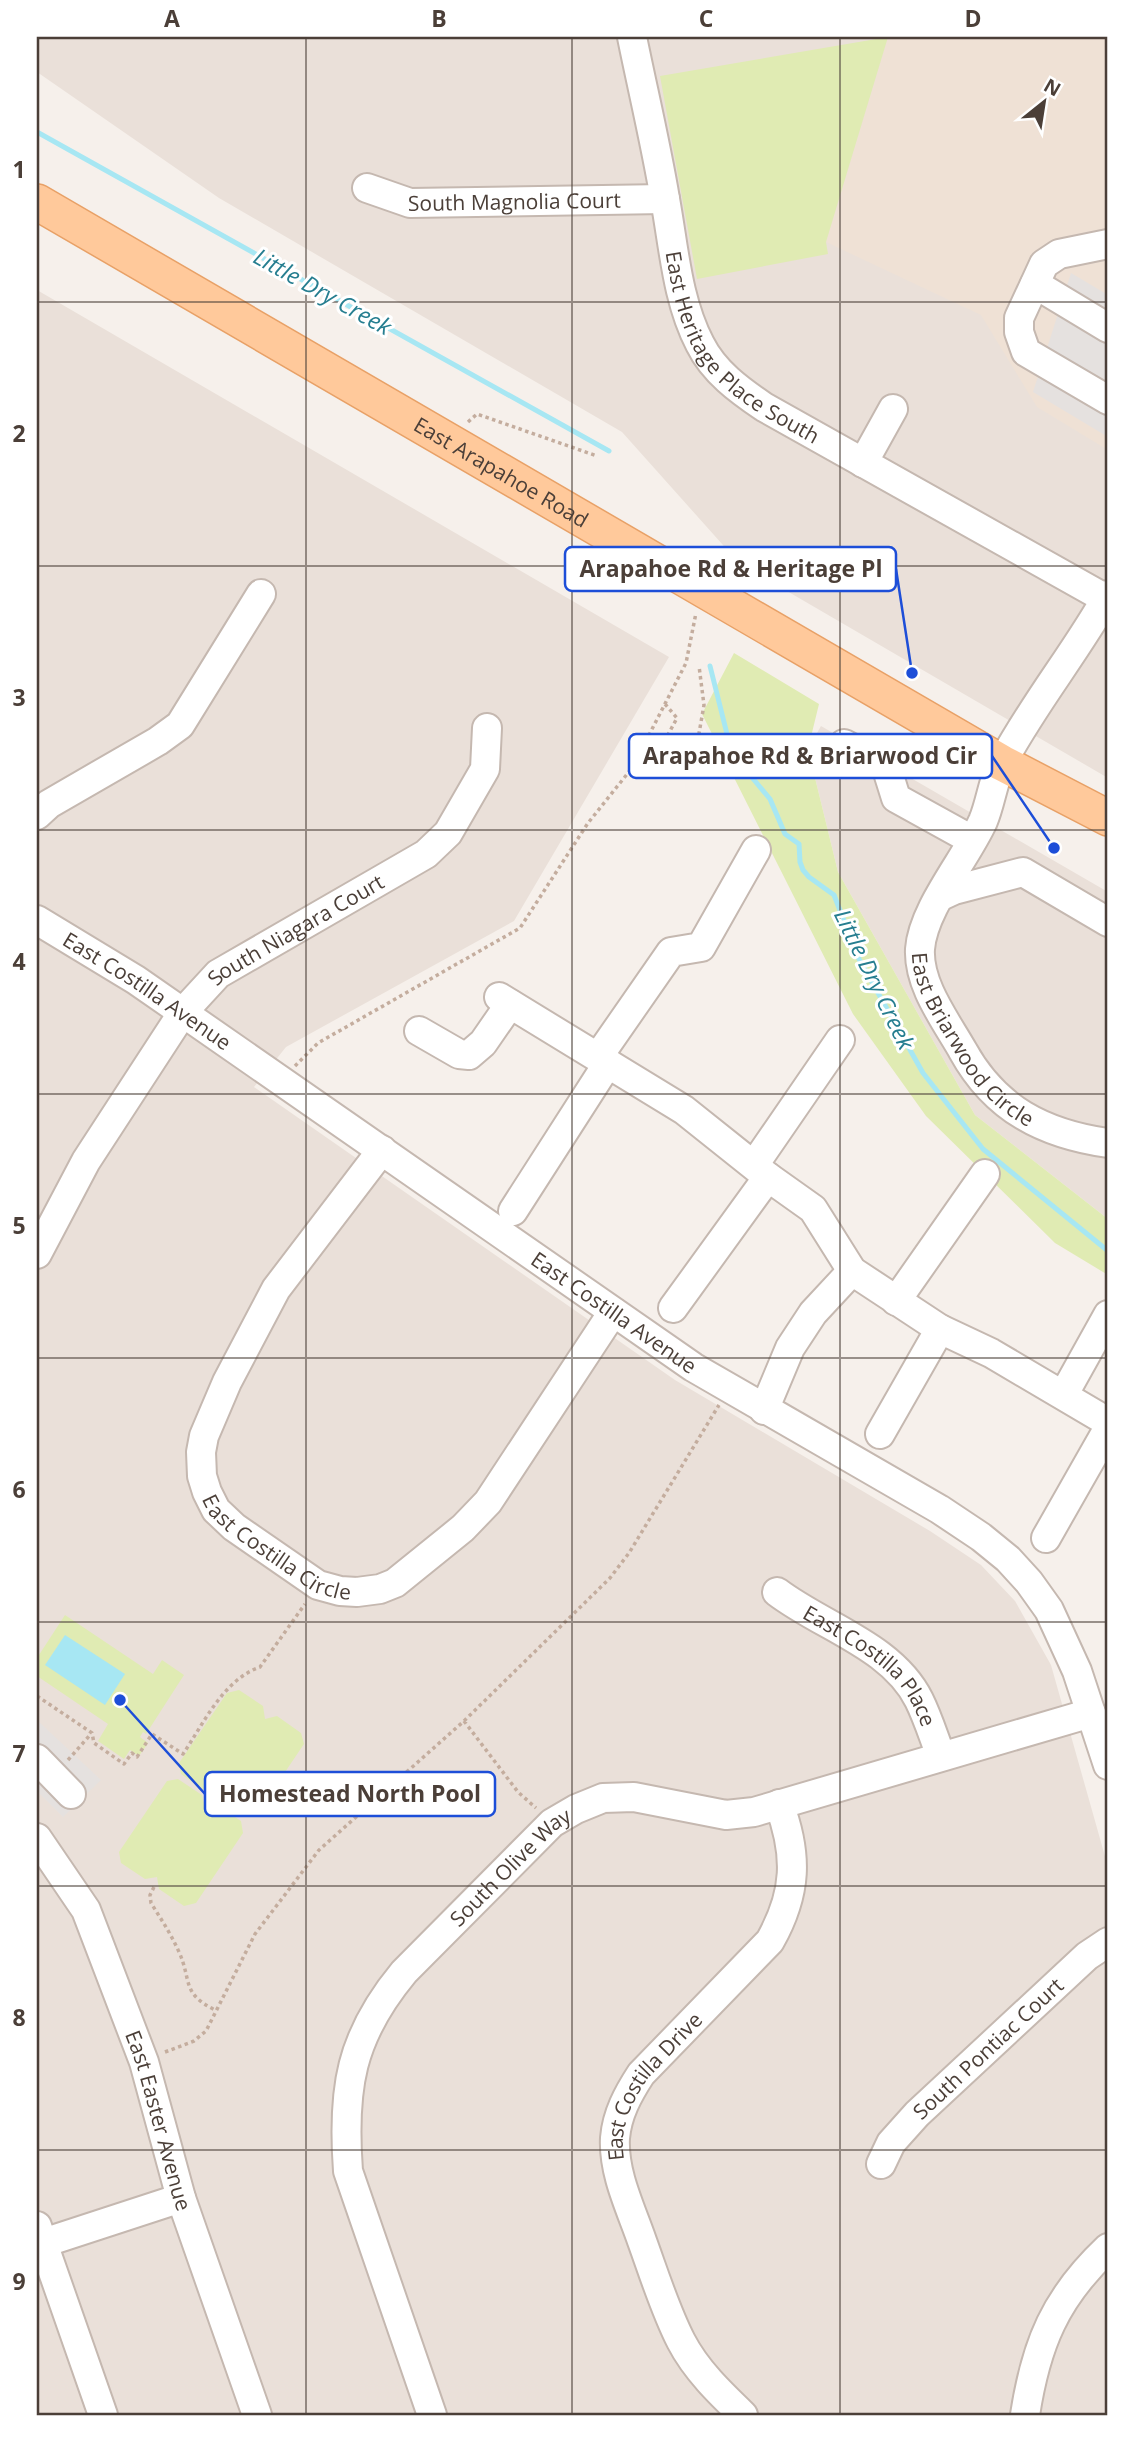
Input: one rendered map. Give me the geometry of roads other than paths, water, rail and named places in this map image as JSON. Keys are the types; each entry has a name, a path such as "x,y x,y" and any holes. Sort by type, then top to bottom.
{"main road":[{"name":"East Arapahoe Road","path":"37,202 1002,763 1108,818"},
{"name":"East Arapahoe Road","path":"1002,763 1108,833"}],"street":[{"name":"East Heritage Place South","path":"632,37 665,199 680,290 694,332 710,359 735,387 764,407 1108,598 1002,763"},
{"name":"South Magnolia Court","path":"367,188 410,203 665,199"},
{"path":"1108,244 1059,254 1044,264 1019,318 1019,332 1026,352 1108,400"},
{"path":"1035,284 1108,328"},
{"path":"863,463 893,409"},
{"path":"37,815 49,804 158,741 180,725 261,594"},
{"name":"South Niagara Court","path":"37,1254 86,1161 183,1012 218,974 426,854 448,834 485,769 487,728"},
{"path":"844,744 886,766 896,798 972,840"},
{"name":"East Briarwood Circle","path":"1002,763 983,821 926,923 920,950 923,972 932,996 983,1083 1021,1116 1037,1124 1083,1140 1108,1143"},
{"path":"513,1211 671,952 701,947 756,850"},
{"path":"941,895 1023,872 1108,922"},
{"name":"East Costilla Avenue","path":"37,920 92,952 183,1012 613,1312 729,1389 939,1509 981,1537 1008,1559 1049,1610 1077,1671 1108,1765"},
{"path":"419,1031 459,1054 469,1055 483,1043 504,1001 684,1110 813,1209 852,1271 940,1329 991,1353 1108,1422"},
{"path":"673,1308 841,1040"},
{"name":"East Costilla Circle","path":"382,1150 276,1289 227,1382 204,1436 201,1452 202,1476 207,1492 216,1510 234,1527 318,1585 357,1592 380,1589 395,1583 463,1528 488,1502 613,1312"},
{"path":"896,1301 985,1174"},
{"path":"764,1410 790,1348 813,1313 852,1271"},
{"path":"1064,1394 1108,1315"},
{"path":"880,1434 940,1329"},
{"path":"1046,1538 1108,1429"},
{"name":"East Costilla Place","path":"777,1592 799,1609 873,1650 896,1670 919,1700 941,1756"},
{"name":"South Olive Way","path":"432,2415 348,2171 346,2108 352,2068 382,1998 404,1972 552,1823 603,1798 634,1797 726,1815 754,1812 1091,1713"},
{"name":"East Costilla Drive","path":"743,2415 709,2381 681,2341 658,2286 622,2184 616,2162 615,2138 627,2096 641,2074 770,1941 783,1918 791,1888 793,1863 790,1832 779,1804"},
{"name":"East Easter Avenue","path":"37,1838 86,1910 144,2062 181,2198 257,2415"},
{"name":"South Pontiac Court","path":"881,2164 891,2143 917,2114 1087,1956 1108,1942"},
{"path":"103,2415 39,2238 181,2198"},
{"path":"1025,2415 1041,2344 1061,2302 1108,2248"}],"water":[{"path":"65,1635 125,1674 105,1705 45,1665"}],"waterway":[{"name":"Little Dry Creek","path":"37,132 609,451"},
{"name":"Little Dry Creek","path":"710,666 727,734 745,760 750,775 770,799 785,834 799,844 803,870 834,895 859,959 923,1073 983,1149 1108,1251"}],"place":[{"name":"Arapahoe Rd & Heritage Pl","path":"912,673"},
{"name":"Arapahoe Rd & Briarwood Cir","path":"1054,848"},
{"name":"Homestead North Pool","path":"120,1700"}]}
